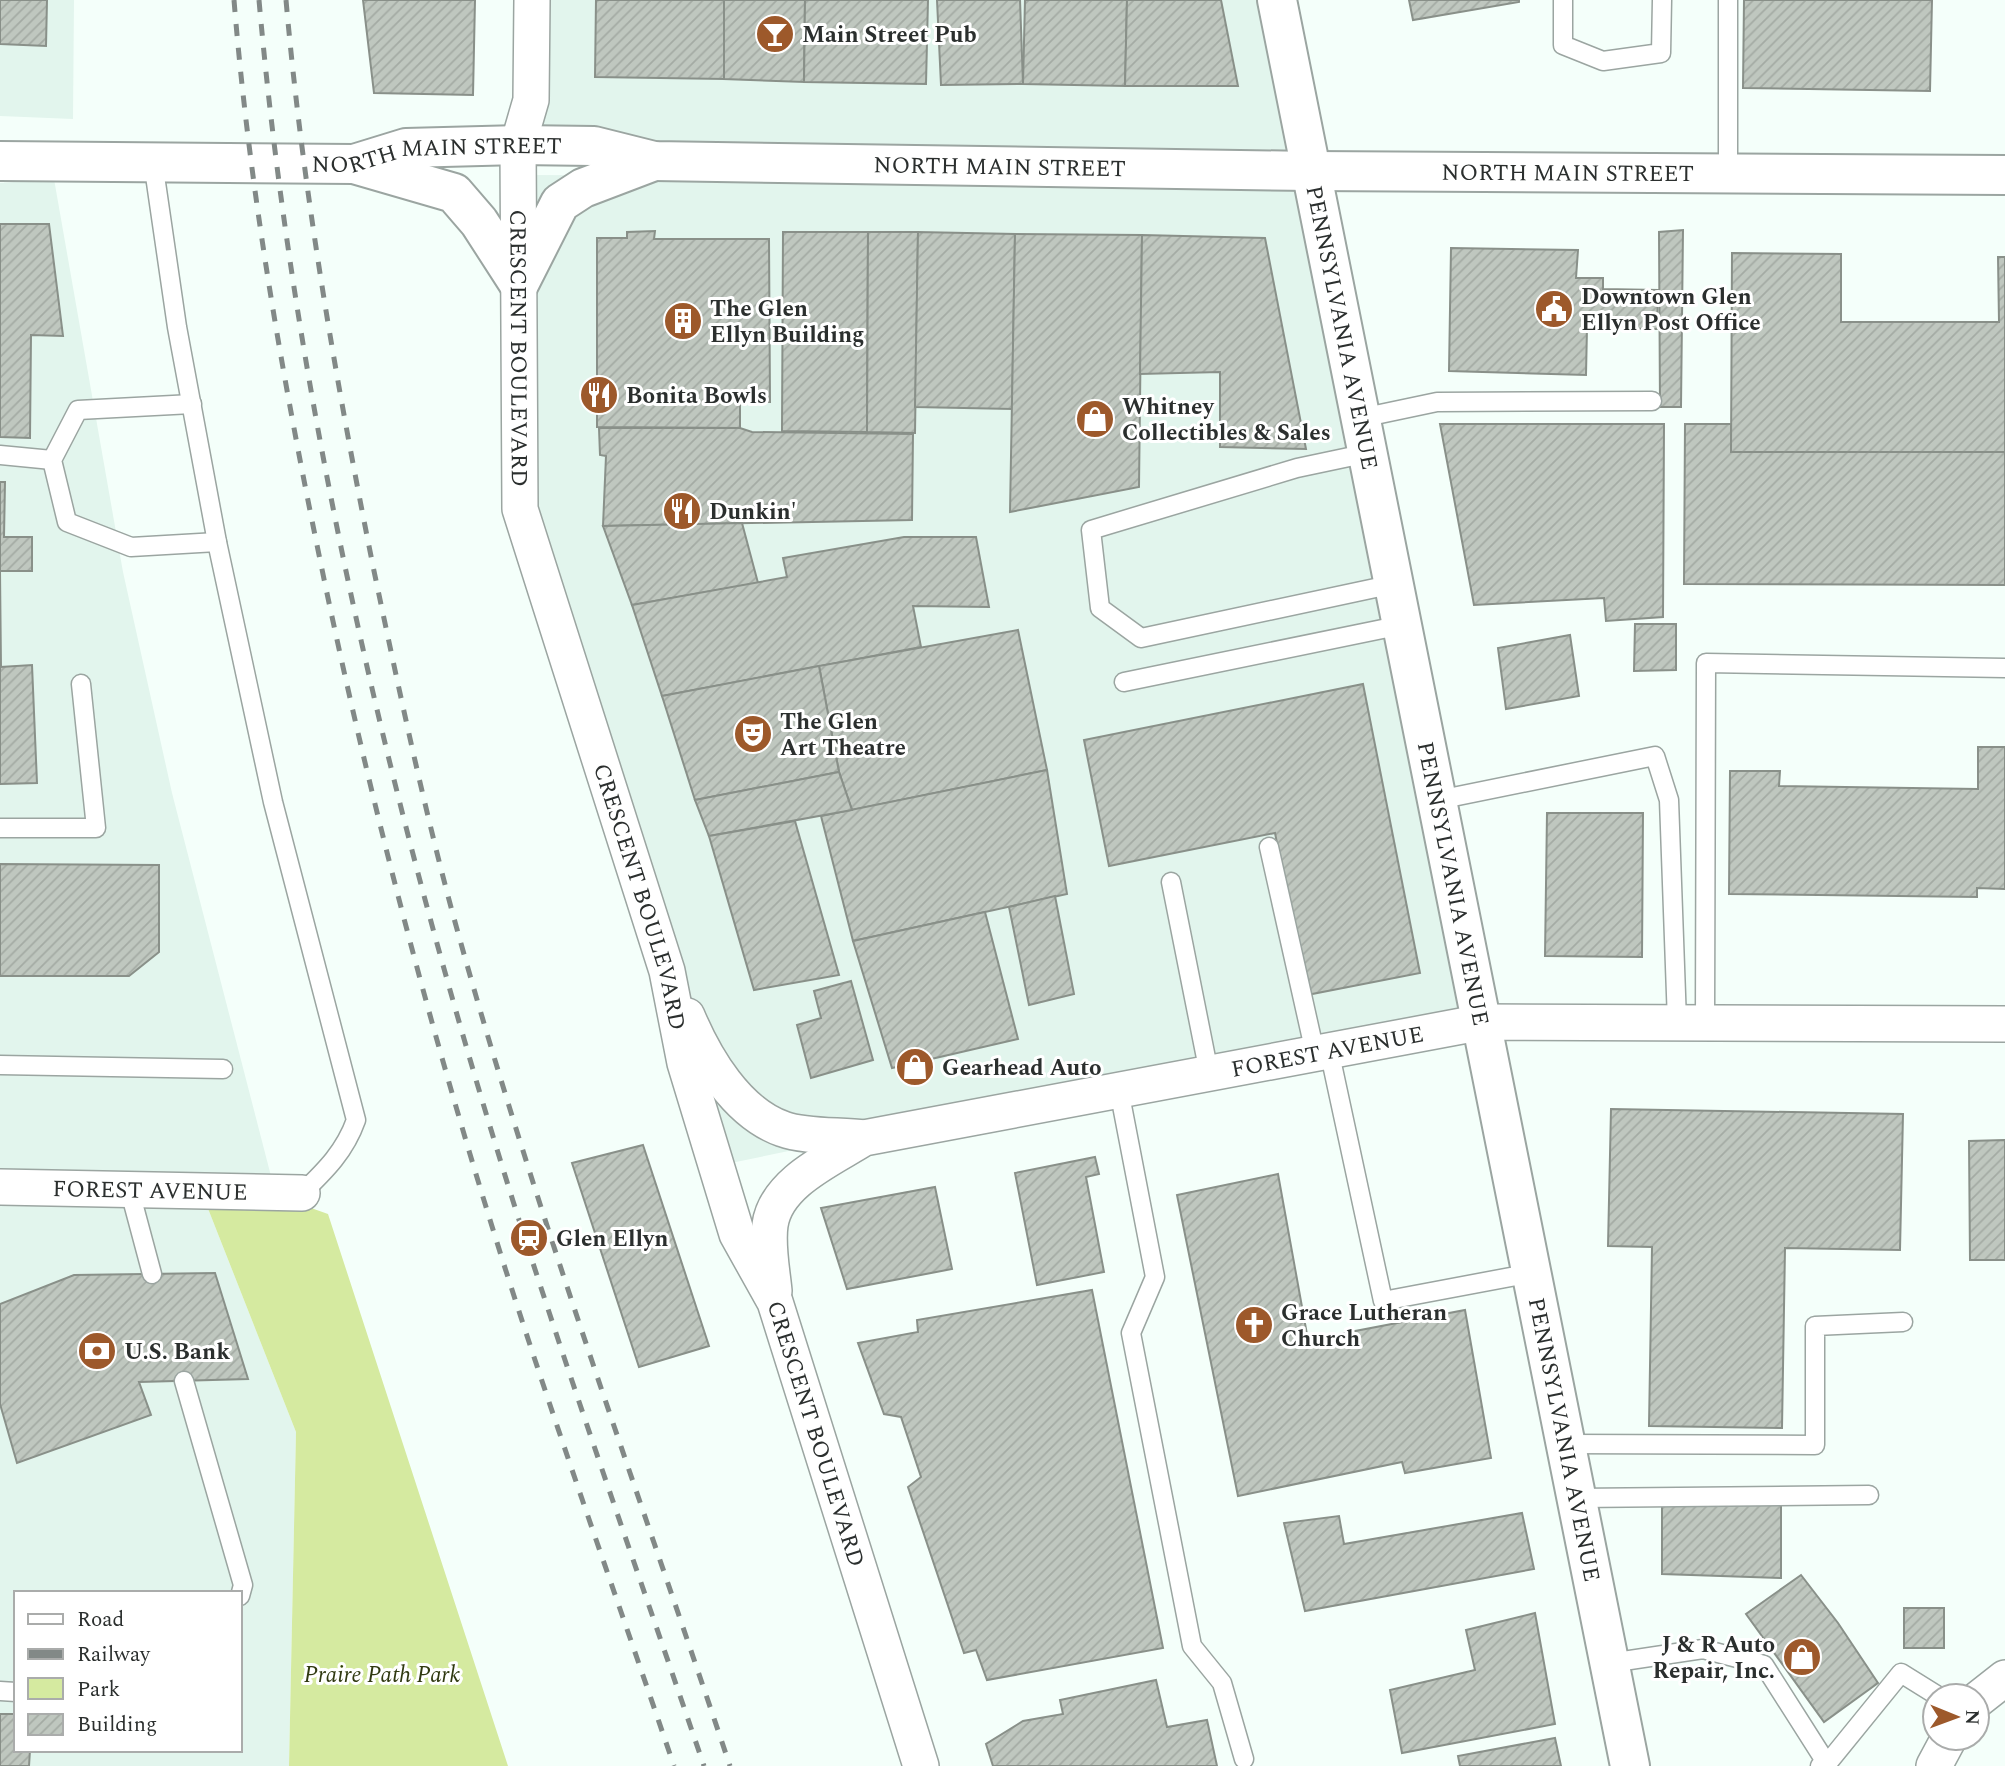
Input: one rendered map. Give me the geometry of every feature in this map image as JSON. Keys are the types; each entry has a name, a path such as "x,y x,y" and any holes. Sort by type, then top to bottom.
{"street":[{"name":"CRESCENT BOULEVARD","path":"533,0 531,100 518,145 520,509 667,971 685,1063 737,1234 775,1302 921,1766"},
{"name":"PENNSYLVANIA AVENUE","path":"1277,0 1630,1766"},
{"name":"NORTH MAIN STREET","path":"0,160 354,164 406,148 518,145 594,146 654,161 1311,171 2005,175"},
{"path":"519,284 560,203 583,188 654,161"},
{"path":"354,164 454,193 479,222 519,284"},
{"path":"667,971 694,1034 727,1084 752,1112 784,1130 864,1138"},
{"name":"FOREST AVENUE","path":"775,1302 770,1224 780,1198 798,1180 864,1138 1483,1022 2005,1024"},
{"name":"FOREST AVENUE","path":"0,1187 302,1193"},
{"path":"1991,1689 2005,1678"}],"lane":[{"path":"1563,0 1563,44 1604,61 1661,53 1662,0"},
{"path":"1728,0 1728,173"},
{"path":"153,162 217,542 276,814 356,1120 350,1139 333,1164 302,1193"},
{"path":"1394,584 1141,638 1100,608 1091,530 1297,468 1437,402 1652,401"},
{"path":"192,404 78,411 52,460 67,522 131,547 217,542"},
{"path":"0,455 52,460"},
{"path":"1124,682 1402,625"},
{"path":"1691,1023 1706,663 2005,668"},
{"path":"0,828 96,828 81,684"},
{"path":"1437,800 1655,756 1669,800 1691,1023"},
{"path":"1269,848 1383,1301 1532,1273"},
{"path":"1171,882 1209,1073"},
{"path":"0,1065 223,1069"},
{"path":"1119,1090 1155,1277 1131,1333 1192,1646 1222,1683 1244,1759"},
{"path":"129,1188 152,1274"},
{"path":"1566,1444 1815,1445 1815,1326 1903,1322"},
{"path":"184,1381 243,1585 241,1591"},
{"path":"1577,1498 1869,1495"},
{"path":"1609,1663 1703,1649 1764,1665 1824,1765 1900,1673 1921,1686"}],"shaded area":[{"path":"0,0 74,0 73,119 0,116"},
{"path":"541,0 1265,0 1297,158 539,156"},
{"path":"529,175 1299,178 1466,1011 731,1163 530,503"},
{"path":"54,179 123,572 172,793 272,1180 0,1175 0,183"},
{"path":"0,1201 205,1201 296,1432 289,1766 0,1766"}],"green space":[{"name":"Praire Path Park","path":"205,1201 297,1203 328,1214 508,1766 289,1766 296,1432"}],"building":[{"path":"0,0 47,0 46,46 0,44"},
{"path":"363,0 475,0 473,95 374,93"},
{"path":"596,0 724,0 724,79 595,77"},
{"path":"724,0 805,0 804,82 724,79"},
{"path":"805,0 928,0 926,84 804,82"},
{"path":"937,0 1020,0 1023,84 941,85"},
{"path":"1025,0 1127,0 1125,86 1023,84"},
{"path":"1127,0 1221,0 1238,86 1125,86"},
{"path":"1409,0 1519,0 1519,2 1413,20"},
{"path":"1744,0 1932,0 1930,91 1743,88"},
{"path":"0,224 49,224 63,336 31,335 30,438 0,437"},
{"path":"1683,230 1681,407 1660,407 1659,232"},
{"name":"The Glen Ellyn Building","path":"655,231 654,239 769,239 770,402 740,402 740,428 597,427 597,238 627,238 627,232"},
{"path":"783,232 868,232 867,432 782,431"},
{"path":"868,232 918,232 915,433 867,432"},
{"path":"918,232 1015,234 1012,409 915,407"},
{"path":"1015,234 1142,235 1139,487 1010,512"},
{"path":"1142,235 1265,238 1306,449 1220,447 1220,372 1140,374"},
{"name":"Downtown Glen Ellyn Post Office","path":"1451,248 1578,250 1576,278 1603,278 1603,289 1658,290 1657,329 1587,328 1586,375 1449,371"},
{"path":"1732,253 1841,254 1841,322 1999,322 1998,257 2005,257 2005,452 1731,452"},
{"path":"1440,424 1664,424 1663,617 1606,621 1604,598 1474,605"},
{"path":"1685,424 1731,424 1731,452 2005,452 2005,585 1684,584"},
{"path":"599,428 740,428 752,432 913,434 912,520 603,526 606,456 600,455"},
{"path":"0,482 5,482 4,537 32,537 32,571 0,571"},
{"path":"742,523 758,583 632,605 603,526"},
{"path":"904,537 976,537 989,607 913,606 921,647 662,696 632,605 787,577 783,558"},
{"path":"0,571 1,667 0,667"},
{"path":"1635,624 1676,624 1676,670 1634,671"},
{"path":"1018,630 1047,770 852,810 839,772 819,666"},
{"path":"1570,635 1579,696 1506,709 1498,648"},
{"path":"32,665 37,783 0,784 0,667"},
{"name":"The Glen Art Theatre","path":"819,666 839,772 695,800 662,696"},
{"path":"1363,684 1420,973 1307,995 1275,833 1109,866 1084,740"},
{"path":"1978,747 2005,747 2005,889 1977,888 1977,897 1729,894 1730,771 1780,771 1779,786 1978,789"},
{"path":"1047,770 1067,894 853,941 821,816"},
{"path":"839,772 852,810 709,836 695,800"},
{"path":"1547,813 1643,813 1642,957 1545,956"},
{"path":"795,821 839,975 754,990 709,836"},
{"path":"0,864 159,865 159,952 129,976 0,976"},
{"path":"1055,896 1074,994 1029,1005 1009,907"},
{"path":"985,912 1018,1039 892,1068 853,941"},
{"path":"851,981 873,1060 811,1078 797,1025 821,1018 814,991"},
{"path":"1611,1109 1903,1114 1900,1250 1785,1248 1782,1428 1649,1426 1652,1247 1608,1246"},
{"path":"2005,1140 2005,1260 1970,1260 1969,1141"},
{"path":"643,1145 709,1346 639,1367 572,1163"},
{"path":"1095,1157 1099,1174 1086,1177 1104,1272 1037,1285 1015,1173"},
{"name":"Grace Lutheran Church","path":"1278,1174 1308,1340 1465,1310 1491,1458 1405,1473 1402,1462 1238,1496 1177,1195"},
{"path":"935,1187 952,1269 847,1289 821,1208"},
{"path":"215,1273 248,1379 139,1382 151,1415 17,1463 0,1404 0,1304 74,1275"},
{"path":"1092,1290 1163,1648 987,1680 976,1650 964,1653 908,1487 921,1477 901,1417 884,1414 858,1343 918,1332 917,1320"},
{"path":"1662,1499 1781,1499 1781,1578 1662,1574"},
{"path":"1522,1513 1534,1569 1305,1611 1284,1523 1339,1516 1344,1544"},
{"path":"1801,1575 1838,1623 1878,1683 1824,1722 1746,1614"},
{"path":"1904,1608 1944,1608 1944,1648 1904,1648"},
{"path":"1535,1613 1555,1724 1402,1753 1390,1690 1475,1670 1466,1630"},
{"path":"1156,1680 1167,1727 1207,1720 1217,1766 993,1766 986,1744 1023,1721 1063,1714 1060,1700"},
{"path":"0,1714 14,1714 14,1752 30,1752 29,1766 0,1766"},
{"path":"1555,1738 1561,1766 1460,1766 1458,1756"}],"railway":[{"path":"234,0 249,146 282,363 324,579 384,841 454,1100 506,1271 674,1766"},
{"path":"259,0 275,153 297,305 323,456 389,757 427,906 513,1201 704,1766"},
{"path":"286,0 311,215 347,429 392,656 441,869 515,1127 730,1766"}],"place":[{"name":"Main Street Pub","path":"775,34"},
{"name":"Downtown Glen Ellyn Post Office","path":"1554,309"},
{"name":"The Glen Ellyn Building","path":"683,321"},
{"name":"Bonita Bowls","path":"599,395"},
{"name":"Whitney Collectibles & Sales","path":"1095,419"},
{"name":"Dunkin'","path":"682,511"},
{"name":"The Glen Art Theatre","path":"753,734"},
{"name":"Gearhead Auto","path":"915,1067"},
{"name":"Glen Ellyn","path":"529,1238"},
{"name":"Grace Lutheran Church","path":"1254,1325"},
{"name":"U.S. Bank","path":"97,1351"},
{"name":"J & R Auto Repair, Inc.","path":"1802,1657"}]}
